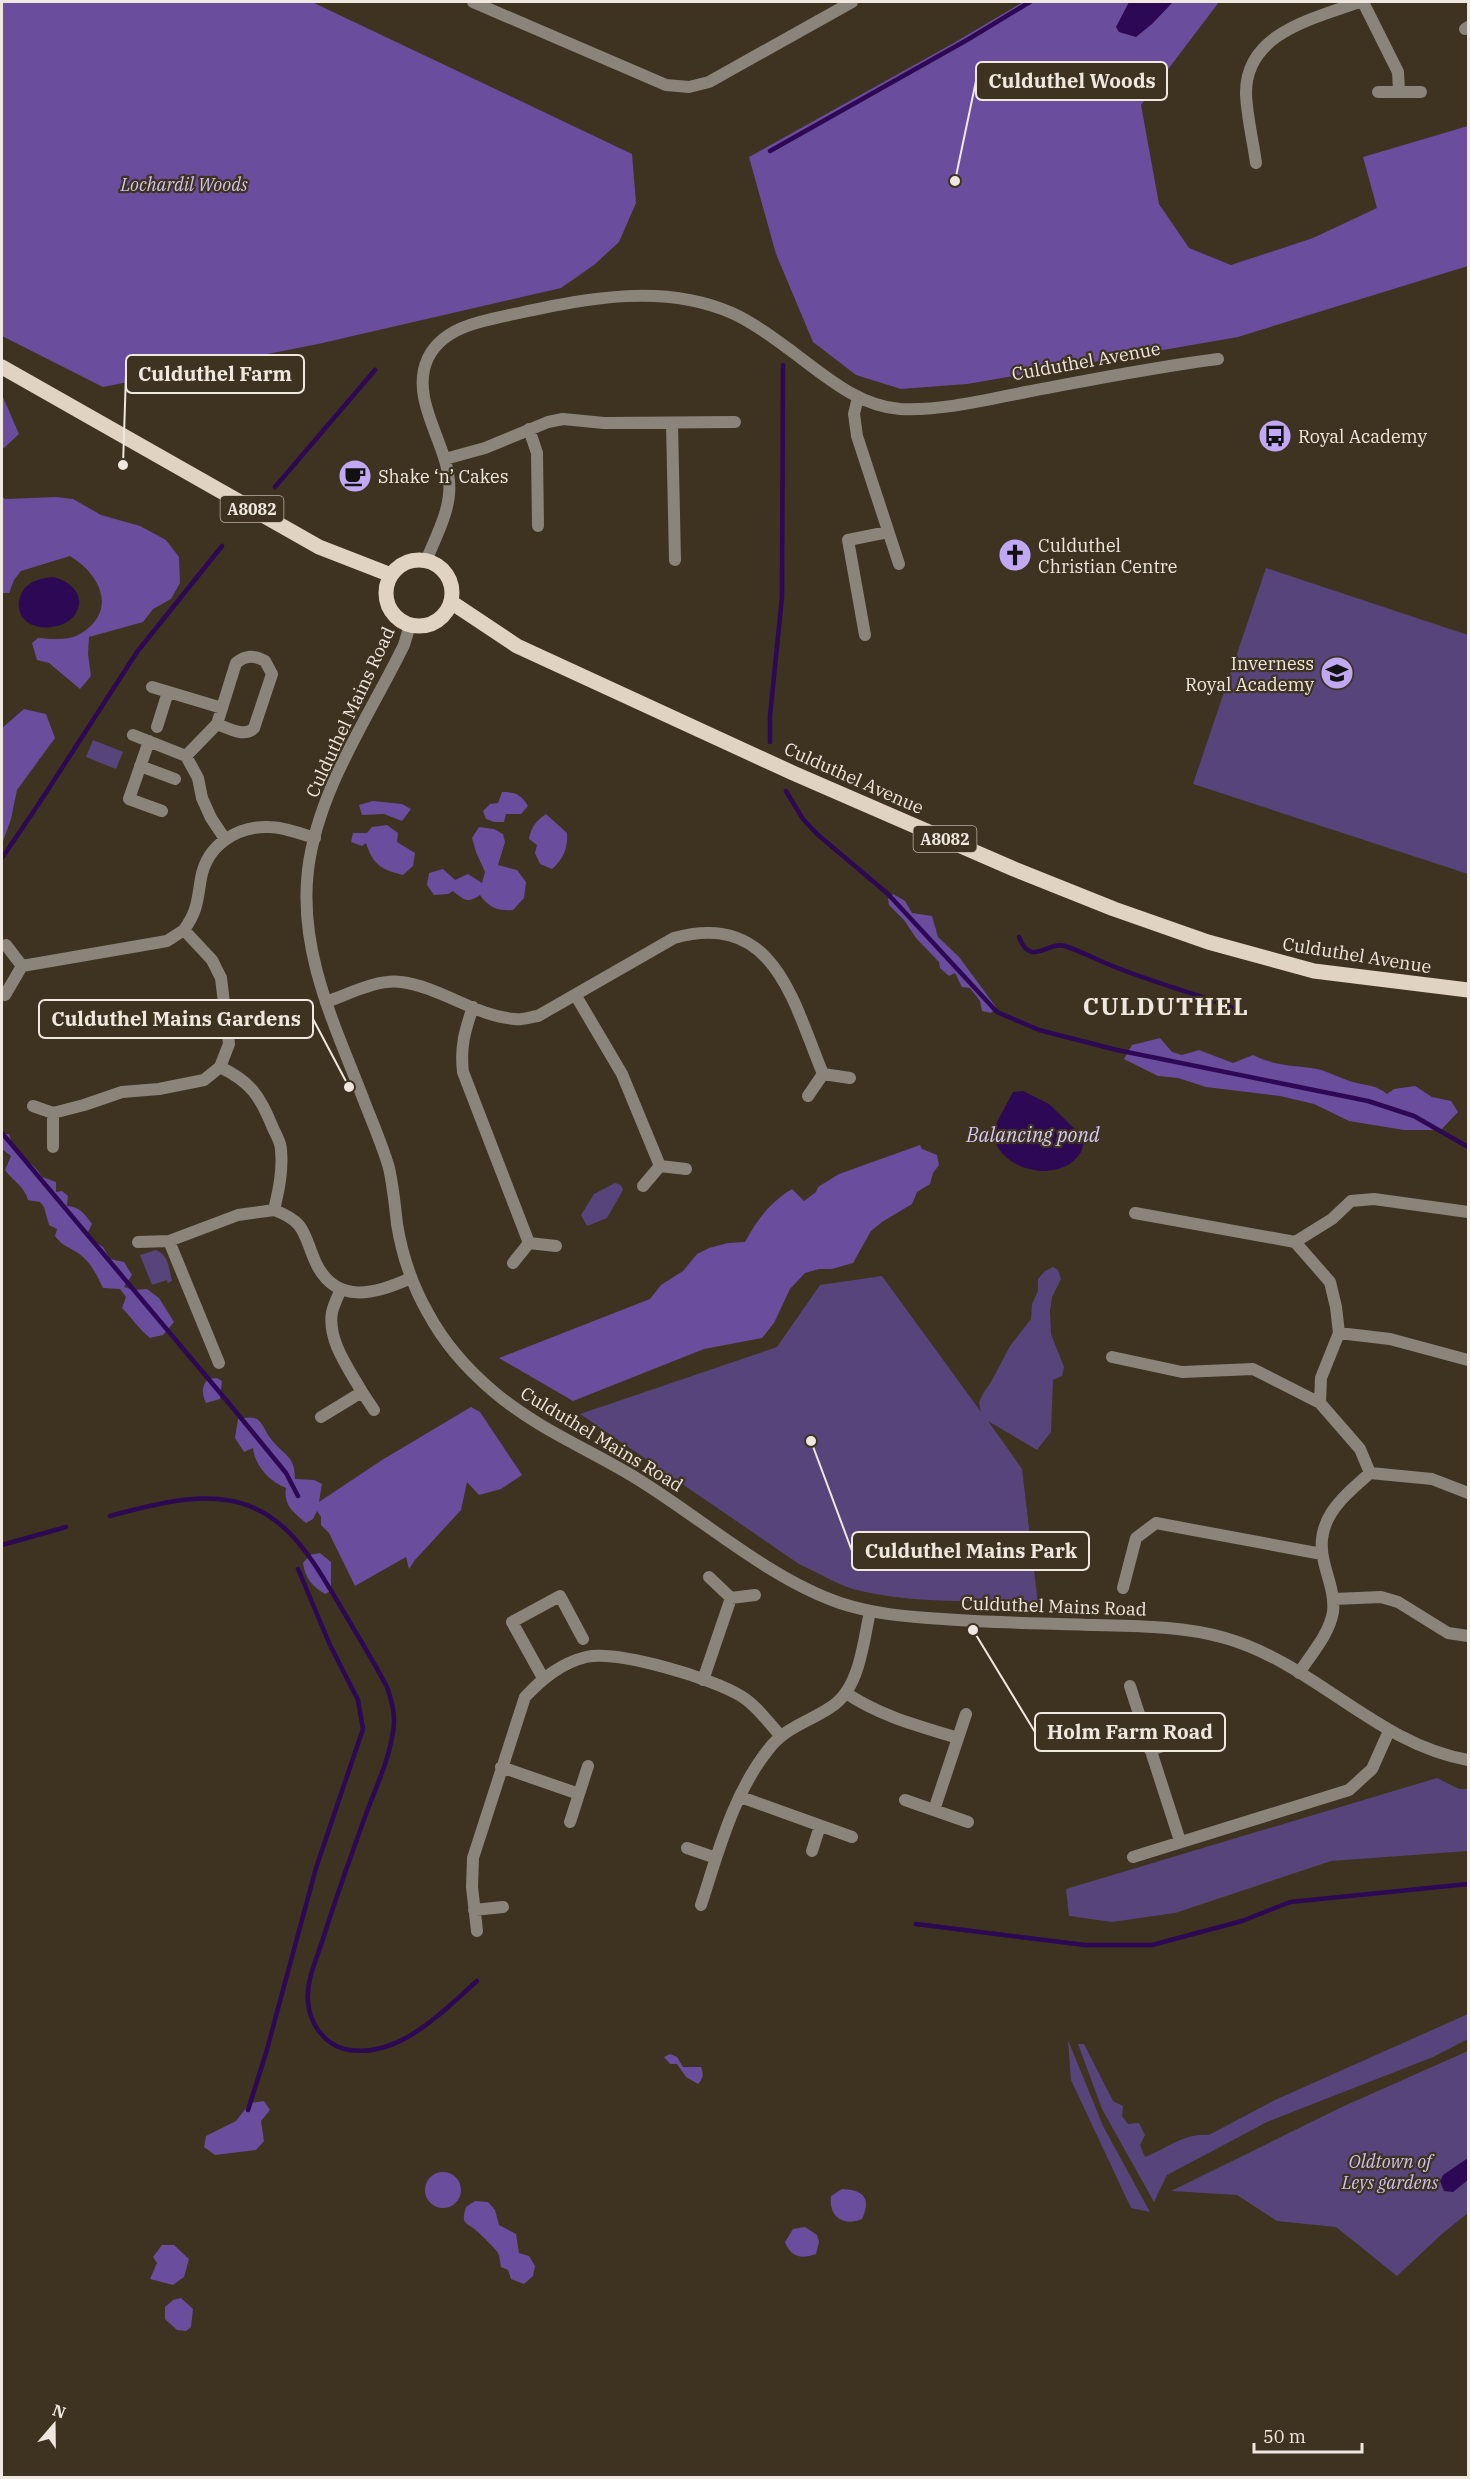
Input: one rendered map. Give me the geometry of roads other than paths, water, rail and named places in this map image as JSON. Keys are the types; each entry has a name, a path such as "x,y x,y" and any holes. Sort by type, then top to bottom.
{"main road":[{"name":"A8082","path":"2,367 319,547 391,575"},
{"path":"426,561 444,572 450,581 451,602 440,619 420,627 401,621 388,605 386,595 391,575 406,563 426,561"},
{"name":"Culduthel Avenue","path":"451,602 517,646 696,729 1014,869 1114,909 1208,942 1314,971 1468,990"}],"street":[{"path":"473,2 666,85 689,87 709,82 852,2"},
{"path":"1256,163 1246,94 1249,76 1256,59 1266,45 1287,29 1359,2"},
{"path":"1363,2 1398,72 1399,91"},
{"path":"1378,92 1421,92"},
{"name":"Culduthel Avenue","path":"426,561 448,500 450,484 445,459 423,389 424,374 428,359 439,342 453,332 477,324 564,304 640,295 687,300 708,305 744,319 858,397 900,409 960,404 1147,369 1218,359"},
{"path":"858,397 854,414 857,436 899,564"},
{"path":"445,459 485,448 529,429 563,419 604,423 735,422"},
{"path":"672,423 675,560"},
{"path":"529,429 537,453 538,526"},
{"path":"865,635 848,540 888,532"},
{"name":"Culduthel Mains Road","path":"410,625 404,645 339,772 324,808 308,869 306,905 310,949 326,1002 388,1165 402,1246 411,1278 429,1316 471,1371 521,1413 634,1477 794,1583 837,1602 870,1612 973,1621 1184,1630 1225,1638 1263,1652 1389,1731 1423,1747 1468,1760"},
{"path":"186,756 217,724 236,663 251,656 265,661 272,674 254,728 245,733 217,724"},
{"path":"152,687 222,708"},
{"path":"157,727 168,692"},
{"path":"133,735 186,756 198,777 202,798 211,818 225,839"},
{"path":"149,741 129,799 162,811"},
{"path":"140,766 175,779"},
{"path":"5,995 22,966 167,941 184,930 194,916 207,860 225,839 245,829 271,826 315,838"},
{"path":"33,1106 53,1113 122,1092 159,1089 204,1080 220,1067 229,1044 221,978 212,960 184,930"},
{"path":"326,1002 370,986 399,982 431,989 497,1016 517,1020 538,1016 674,938 691,933 710,932 729,935 747,942 764,953 781,973 823,1074"},
{"path":"6,945 22,966"},
{"path":"576,996 622,1074 660,1166"},
{"path":"473,1007 463,1035 460,1054 463,1072 530,1243"},
{"path":"220,1067 239,1076 252,1087 263,1102 282,1146 281,1177 274,1210"},
{"path":"823,1074 850,1078"},
{"path":"808,1096 823,1074"},
{"path":"53,1113 53,1147"},
{"path":"660,1166 686,1169"},
{"path":"643,1186 660,1166"},
{"path":"1295,1242 1332,1219 1351,1201 1374,1199 1468,1212"},
{"path":"138,1242 169,1241 238,1215 274,1210 290,1216 304,1228 316,1262 326,1278 341,1289 359,1294 383,1290 411,1278"},
{"path":"1136,1213 1295,1242 1330,1282 1339,1333 1321,1378 1320,1402"},
{"path":"169,1241 219,1363"},
{"path":"530,1243 556,1246"},
{"path":"513,1263 530,1243"},
{"path":"341,1289 332,1311 332,1329 337,1345 374,1410"},
{"path":"1339,1333 1389,1339 1468,1360"},
{"path":"1112,1357 1182,1372 1253,1369 1320,1402 1360,1449 1370,1473"},
{"path":"321,1417 362,1392"},
{"path":"1299,1673 1328,1630 1332,1614 1334,1599 1322,1554 1325,1528 1336,1502 1370,1473 1432,1479 1468,1492"},
{"path":"1123,1588 1136,1538 1156,1523 1322,1554"},
{"path":"709,1576 731,1598"},
{"path":"731,1598 755,1595"},
{"path":"543,1678 512,1622 560,1596 584,1639"},
{"path":"1334,1599 1381,1597 1398,1602 1448,1633 1468,1636"},
{"path":"703,1680 731,1598"},
{"path":"701,1905 716,1858 757,1765 780,1735 832,1707 846,1693 855,1673 870,1612"},
{"path":"477,1931 474,1910 473,1858 525,1697 543,1678 566,1665 585,1658 607,1655 645,1662 703,1680 742,1696 780,1735"},
{"path":"1130,1686 1180,1841"},
{"path":"846,1693 867,1707 889,1716 958,1738"},
{"path":"934,1810 966,1714"},
{"path":"1133,1857 1349,1790 1372,1769 1389,1731"},
{"path":"1150,1750 1192,1737"},
{"path":"570,1822 588,1766"},
{"path":"501,1767 579,1794"},
{"path":"741,1797 852,1836"},
{"path":"905,1800 968,1822"},
{"path":"812,1851 820,1826"},
{"path":"687,1848 716,1858"},
{"path":"474,1910 503,1907"}],"water":[{"path":"1129,2 1173,2 1136,37 1119,32 1116,27"},
{"path":"53,577 66,582 76,591 78,609 74,616 64,624 49,627 35,626 23,617 20,611 21,595 31,583"},
{"name":"Balancing pond","path":"1023,1091 1049,1104 1084,1138 1081,1152 1065,1166 1044,1171 1023,1167 1005,1156 994,1141 997,1122 1013,1092"},
{"path":"1468,2158 1468,2180 1453,2192 1444,2191 1440,2181 1443,2175"}],"waterway":[{"path":"770,151 1030,2"},
{"path":"770,742 770,716 782,597 783,365"},
{"path":"275,487 375,370"},
{"path":"2,858 137,652 222,546"},
{"path":"786,791 803,819 817,834 888,894 997,1012 1039,1030 1117,1050 1368,1101 1414,1116 1468,1147"},
{"path":"1019,937 1029,951 1039,951 1058,945 1065,946 1120,969 1233,1008"},
{"path":"2,1133 286,1473 298,1496"},
{"path":"110,1516 164,1503 205,1498 241,1503 261,1511 294,1537 307,1554 331,1590 387,1687 394,1720 388,1753 312,1970 308,1993 309,2009 318,2031 330,2042 344,2049 363,2051 382,2048 417,2031 477,1981"},
{"path":"2,1545 66,1527"},
{"path":"248,2110 266,2053 316,1868 363,1729 358,1700 330,1645 298,1569"},
{"path":"916,1924 1085,1945 1152,1945 1242,1921 1290,1902 1468,1884"}],"place":[{"name":"Culduthel Woods","path":"955,181"},
{"name":"Royal Academy","path":"1275,436"},
{"name":"Culduthel Farm","path":"123,465"},
{"name":"Shake ‘n’ Cakes","path":"355,476"},
{"name":"Culduthel Christian Centre","path":"1015,555"},
{"name":"Inverness Royal Academy","path":"1337,673"},
{"name":"Culduthel Mains Gardens","path":"349,1087"},
{"name":"Culduthel Mains Park","path":"811,1441"},
{"name":"Holm Farm Road","path":"973,1630"}],"district":[{"name":"CULDUTHEL","path":"1166,1006"}],"park label":[{"name":"Lochardil Woods","path":"184,184"},
{"name":"Oldtown of Leys gardens","path":"1390,2171"}]}
